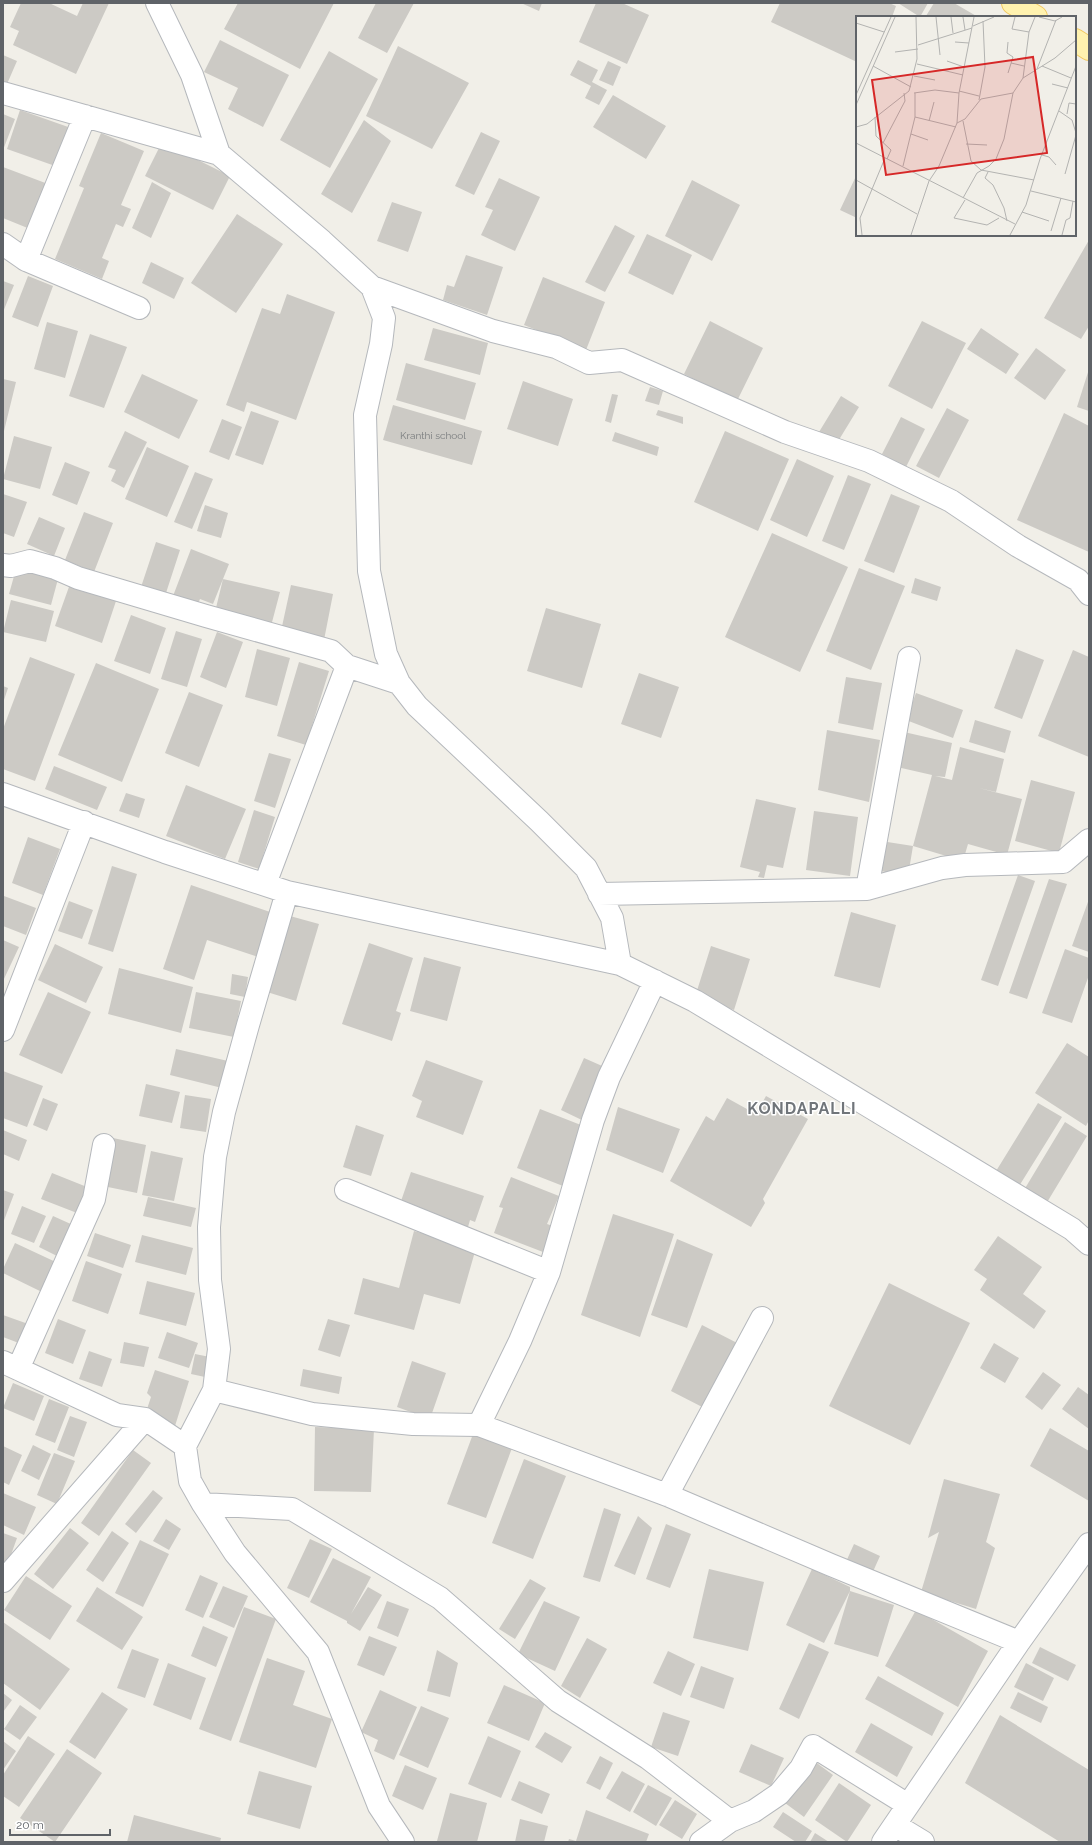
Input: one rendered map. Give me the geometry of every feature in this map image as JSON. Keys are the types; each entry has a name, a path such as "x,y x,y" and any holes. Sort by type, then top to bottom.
{"main road":[{"path":"1013,3 1034,16"},
{"path":"1076,41 1089,48"}],"street":[{"path":"157,3 192,75 219,154"},
{"path":"3,93 219,154 322,241 372,287 493,331 556,347 589,363 622,360 785,432 869,461 951,501 1018,546 1078,580 1089,594"},
{"path":"26,260 85,116"},
{"path":"3,244 26,260 139,308"},
{"path":"372,287 384,318 381,344 365,415 369,571 386,654 399,683 417,706 539,821 586,868 612,918 620,964"},
{"path":"3,565 11,566 30,560 55,568 78,578 331,651 346,666 399,683"},
{"path":"867,889 909,658"},
{"path":"265,884 346,666"},
{"path":"3,794 165,852 287,892 620,964 702,1006 1065,1225 1089,1244"},
{"path":"3,1030 84,822"},
{"path":"599,894 867,889 942,868 965,865 1063,862 1089,840"},
{"path":"287,892 224,1112 214,1157 209,1227 210,1280 219,1349 214,1390 185,1446 190,1481 202,1504 235,1553 318,1652 379,1806 403,1842"},
{"path":"479,1425 520,1341 549,1272 593,1120 609,1077 655,981"},
{"path":"104,1145 94,1199 11,1366 117,1415 145,1419 185,1446"},
{"path":"346,1190 549,1272"},
{"path":"667,1495 762,1318"},
{"path":"214,1390 312,1414 414,1424 479,1425 667,1495 831,1565 1019,1642"},
{"path":"3,1581 145,1419"},
{"path":"202,1504 292,1509 440,1598 558,1701 648,1758 730,1821"},
{"path":"923,1842 889,1834 1019,1642 1089,1544"},
{"path":"701,1842 730,1821 754,1811 779,1794 801,1768 813,1746 908,1805"}],"building":[{"path":"21,3 49,3 77,16 83,3 109,3 76,74 13,45 19,31 10,27"},
{"path":"238,3 334,3 300,69 224,29"},
{"path":"376,3 414,3 387,53 358,38"},
{"path":"521,3 542,3 539,11"},
{"path":"596,3 622,3 649,15 627,64 579,42"},
{"path":"780,3 889,3 896,6 892,16 856,16 856,62 771,22"},
{"path":"898,3 928,3 921,16"},
{"path":"934,3 954,3 976,16 926,16"},
{"path":"220,40 289,75 263,127 228,109 238,88 204,72"},
{"path":"398,46 469,83 432,149 366,116"},
{"path":"329,51 378,79 330,168 280,140"},
{"path":"3,55 17,61 7,84 3,82"},
{"path":"578,60 598,70 592,82 607,90 599,105 585,98 591,86 570,75"},
{"path":"608,61 621,67 613,86 599,80"},
{"path":"613,95 666,126 646,159 593,127"},
{"path":"20,110 71,128 58,167 7,149"},
{"path":"3,114 15,119 3,150"},
{"path":"364,120 391,141 352,213 321,194"},
{"path":"481,132 500,141 474,195 455,186"},
{"path":"101,133 144,151 121,205 131,209 123,227 116,224 102,258 109,261 102,279 55,259 84,188 79,186"},
{"path":"162,142 230,176 213,210 145,176"},
{"path":"3,167 48,184 30,229 3,218"},
{"path":"856,176 856,218 840,210"},
{"path":"499,178 540,197 515,251 481,235 493,210 485,207"},
{"path":"692,180 740,205 712,261 665,236"},
{"path":"152,182 171,193 151,238 132,228"},
{"path":"392,202 422,212 408,252 377,241"},
{"path":"237,214 283,244 236,313 191,283"},
{"path":"615,225 635,236 605,292 585,282"},
{"path":"647,234 692,255 673,295 628,273"},
{"path":"1089,240 1089,326 1081,339 1044,318"},
{"path":"466,255 503,267 487,315 443,300 447,285 454,287"},
{"path":"151,262 184,278 174,299 142,283"},
{"path":"28,276 53,286 38,327 12,317"},
{"path":"543,277 605,302 586,350 524,325"},
{"path":"3,281 14,285 3,312"},
{"path":"287,294 335,312 296,420 247,402 244,412 226,405 262,308 280,314"},
{"path":"710,321 763,348 737,401 684,374"},
{"path":"922,321 966,343 932,409 888,386"},
{"path":"47,322 78,331 65,378 34,369"},
{"path":"433,328 488,343 480,375 424,360"},
{"path":"981,328 1019,354 1006,374 967,349"},
{"path":"90,334 127,347 104,408 69,396"},
{"path":"1036,348 1066,370 1045,400 1014,378"},
{"path":"406,363 476,383 465,420 396,400"},
{"path":"1089,369 1089,411 1077,407"},
{"path":"142,374 198,400 179,439 124,412"},
{"path":"3,379 16,382 4,431 3,431"},
{"path":"523,381 573,399 558,446 507,429"},
{"path":"650,387 663,391 659,405 645,401"},
{"path":"612,394 618,395 611,423 605,421"},
{"path":"841,396 859,407 837,443 819,432"},
{"path":"393,405 482,431 472,465 383,440"},
{"path":"947,408 969,420 939,478 916,466"},
{"path":"658,410 683,417 683,424 656,415"},
{"path":"251,411 279,421 263,465 235,455"},
{"path":"1064,413 1089,426 1089,552 1017,520"},
{"path":"901,417 925,429 906,467 882,454"},
{"path":"222,419 242,427 229,460 209,452"},
{"path":"125,431 147,442 124,488 111,481 116,470 108,467"},
{"path":"725,431 789,459 758,531 694,502"},
{"path":"615,432 659,447 657,456 612,441"},
{"path":"14,436 52,447 40,489 3,479"},
{"path":"147,447 189,466 167,517 125,499"},
{"path":"797,459 834,476 807,537 770,520"},
{"path":"65,462 90,472 77,505 52,495"},
{"path":"195,472 213,479 192,529 174,522"},
{"path":"848,475 871,484 844,550 822,541"},
{"path":"3,494 27,502 14,537 3,533"},
{"path":"891,494 920,506 894,573 864,561"},
{"path":"205,505 228,513 221,538 197,531"},
{"path":"84,512 113,523 94,572 65,560"},
{"path":"39,517 65,528 54,556 27,544"},
{"path":"772,533 848,567 800,672 725,637"},
{"path":"156,542 180,550 165,596 141,587"},
{"path":"191,549 229,564 213,604 200,599 197,606 173,596"},
{"path":"859,568 905,586 871,670 826,651"},
{"path":"16,569 58,579 51,605 9,594"},
{"path":"915,578 941,587 937,601 911,593"},
{"path":"223,579 280,592 271,626 215,612"},
{"path":"70,584 116,601 102,643 55,626"},
{"path":"291,585 333,594 324,640 281,631"},
{"path":"11,600 54,611 46,642 3,632"},
{"path":"546,608 601,624 582,688 527,671"},
{"path":"131,615 166,628 150,674 114,661"},
{"path":"176,631 202,639 187,687 161,679"},
{"path":"217,632 243,642 226,688 200,677"},
{"path":"257,649 290,658 277,706 245,697"},
{"path":"1016,649 1044,660 1022,719 994,708"},
{"path":"1073,650 1089,657 1089,757 1038,736"},
{"path":"30,657 75,674 35,781 3,769 3,729"},
{"path":"299,662 329,671 306,745 277,736"},
{"path":"96,663 159,689 122,782 58,755"},
{"path":"639,673 679,687 661,738 621,724"},
{"path":"846,677 882,683 873,730 838,723"},
{"path":"3,686 8,688 3,703"},
{"path":"189,692 223,705 199,767 165,753"},
{"path":"916,693 963,710 953,738 906,720"},
{"path":"975,720 1011,731 1005,753 969,742"},
{"path":"827,730 880,740 869,802 818,790"},
{"path":"904,732 952,743 945,777 935,776 952,780 960,747 1004,759 996,792 979,788 1022,799 1007,855 968,844 963,861 913,846 932,775 897,767"},
{"path":"269,753 291,759 275,808 254,801"},
{"path":"54,766 107,787 97,810 45,789"},
{"path":"1031,780 1075,792 1059,853 1015,841"},
{"path":"186,785 246,809 225,859 166,836"},
{"path":"126,793 145,799 139,818 119,811"},
{"path":"756,799 796,808 783,868 767,865 764,878 758,877 760,872 740,867"},
{"path":"254,810 275,817 259,869 238,862"},
{"path":"814,811 858,817 850,876 806,870"},
{"path":"28,837 60,849 43,895 12,883"},
{"path":"881,841 913,846 908,876 875,870"},
{"path":"112,866 137,874 113,952 88,944"},
{"path":"1018,875 1035,881 998,986 981,980"},
{"path":"1049,879 1067,884 1027,999 1009,993"},
{"path":"191,885 273,913 258,957 207,940 194,980 163,969"},
{"path":"4,896 36,908 26,935 3,926"},
{"path":"1089,899 1089,952 1072,946"},
{"path":"69,901 93,910 82,939 58,931"},
{"path":"851,912 896,925 880,988 834,976"},
{"path":"290,916 319,924 296,1001 267,992"},
{"path":"3,940 19,947 3,981"},
{"path":"369,943 413,958 396,1011 401,1013 392,1041 342,1024"},
{"path":"55,944 103,967 86,1003 38,980"},
{"path":"711,946 750,959 734,1010 695,997"},
{"path":"1065,949 1089,958 1089,975 1072,1023 1042,1013"},
{"path":"424,957 461,967 447,1021 410,1011"},
{"path":"119,968 193,987 181,1033 108,1014"},
{"path":"232,974 248,977 245,997 230,994"},
{"path":"48,992 91,1012 62,1074 19,1055"},
{"path":"196,992 241,1001 234,1037 189,1028"},
{"path":"1067,1043 1089,1057 1089,1120 1086,1126 1035,1093"},
{"path":"176,1049 228,1061 222,1088 170,1075"},
{"path":"584,1058 609,1069 586,1122 561,1110"},
{"path":"426,1060 483,1081 463,1135 416,1117 422,1101 412,1096"},
{"path":"3,1071 43,1086 27,1127 3,1118"},
{"path":"146,1084 180,1092 172,1123 139,1116"},
{"path":"185,1095 211,1099 206,1132 180,1128"},
{"path":"766,1096 808,1119 763,1199 765,1203 751,1227 670,1181 706,1116 714,1121 727,1098 756,1114"},
{"path":"43,1098 58,1104 47,1131 33,1125"},
{"path":"1038,1103 1062,1117 1016,1191 993,1176"},
{"path":"618,1107 680,1129 663,1173 606,1150"},
{"path":"540,1109 586,1127 563,1186 517,1168"},
{"path":"1065,1122 1087,1136 1043,1209 1021,1195"},
{"path":"356,1125 384,1135 371,1176 343,1167"},
{"path":"3,1130 27,1140 19,1161 3,1154"},
{"path":"113,1138 146,1145 137,1193 103,1186"},
{"path":"151,1151 183,1158 174,1201 142,1195"},
{"path":"411,1172 484,1196 475,1222 470,1220 468,1227 400,1204"},
{"path":"52,1173 87,1187 77,1213 41,1199"},
{"path":"511,1177 559,1196 547,1224 553,1226 543,1252 494,1233 503,1208 499,1207"},
{"path":"3,1190 14,1194 3,1223"},
{"path":"148,1197 196,1208 191,1227 143,1216"},
{"path":"22,1206 46,1216 34,1243 11,1234"},
{"path":"613,1214 674,1234 640,1337 581,1315"},
{"path":"53,1216 73,1225 59,1257 39,1247"},
{"path":"414,1231 476,1248 460,1304 424,1294 414,1330 354,1314 363,1278 399,1288"},
{"path":"95,1233 131,1245 123,1268 87,1256"},
{"path":"142,1235 193,1248 186,1275 135,1262"},
{"path":"998,1236 1042,1267 1023,1294 1046,1311 1034,1329 980,1290 987,1279 974,1270"},
{"path":"677,1239 713,1254 687,1328 651,1315"},
{"path":"15,1243 60,1264 46,1294 3,1273 3,1269"},
{"path":"86,1261 122,1274 108,1314 72,1301"},
{"path":"147,1281 195,1293 186,1326 139,1314"},
{"path":"889,1283 970,1323 910,1445 829,1406"},
{"path":"3,1315 31,1325 24,1345 3,1337"},
{"path":"58,1319 86,1330 73,1364 45,1353"},
{"path":"328,1319 350,1325 340,1357 318,1350"},
{"path":"702,1325 743,1346 710,1411 671,1391"},
{"path":"167,1332 198,1343 189,1368 158,1358"},
{"path":"124,1342 149,1347 144,1367 120,1363"},
{"path":"994,1343 1019,1358 1005,1383 980,1368"},
{"path":"89,1351 112,1359 102,1387 79,1379"},
{"path":"195,1354 210,1357 205,1377 191,1374"},
{"path":"412,1361 446,1373 430,1419 397,1407"},
{"path":"303,1369 342,1377 339,1394 300,1386"},
{"path":"155,1370 189,1381 175,1426 145,1415 151,1397 147,1393"},
{"path":"1043,1372 1061,1385 1042,1410 1025,1397"},
{"path":"13,1383 44,1396 34,1421 3,1408"},
{"path":"1078,1387 1089,1395 1089,1429 1062,1409"},
{"path":"49,1399 69,1407 55,1443 35,1435"},
{"path":"70,1416 87,1422 74,1457 57,1450"},
{"path":"315,1427 374,1429 371,1492 314,1491"},
{"path":"1050,1428 1089,1451 1089,1501 1030,1466"},
{"path":"473,1434 512,1448 486,1518 447,1504"},
{"path":"33,1445 51,1454 39,1480 21,1471"},
{"path":"3,1446 22,1455 9,1485 3,1482"},
{"path":"133,1450 151,1463 99,1536 81,1523"},
{"path":"54,1453 75,1461 57,1504 37,1495"},
{"path":"524,1459 566,1476 533,1559 492,1543"},
{"path":"944,1479 1000,1494 986,1542 995,1548 976,1609 921,1592 939,1532 928,1538"},
{"path":"153,1490 163,1498 136,1533 125,1524"},
{"path":"3,1493 36,1507 24,1535 3,1525"},
{"path":"604,1508 621,1514 600,1582 583,1577"},
{"path":"638,1516 652,1528 635,1575 614,1566"},
{"path":"166,1519 181,1529 169,1550 153,1541"},
{"path":"666,1524 691,1534 670,1588 646,1579"},
{"path":"70,1528 89,1543 53,1589 34,1574"},
{"path":"112,1531 129,1543 103,1582 86,1570"},
{"path":"3,1533 17,1538 7,1566 3,1565"},
{"path":"310,1539 332,1549 309,1598 287,1588"},
{"path":"140,1540 169,1554 143,1607 115,1593"},
{"path":"854,1544 880,1556 871,1576 845,1564"},
{"path":"333,1558 371,1577 351,1614 368,1587 382,1595 360,1631 347,1623 347,1621 310,1602"},
{"path":"709,1569 764,1582 748,1651 693,1638"},
{"path":"812,1569 850,1587 850,1591 824,1643 786,1625"},
{"path":"200,1575 218,1583 203,1618 185,1610"},
{"path":"26,1576 72,1606 50,1640 4,1610"},
{"path":"530,1579 546,1588 515,1639 499,1629"},
{"path":"223,1586 248,1596 234,1628 209,1617"},
{"path":"97,1587 143,1617 122,1650 76,1621"},
{"path":"850,1591 894,1605 878,1657 834,1644"},
{"path":"387,1601 409,1609 398,1637 377,1628"},
{"path":"544,1601 580,1617 555,1671 518,1654"},
{"path":"244,1607 276,1619 231,1741 199,1729"},
{"path":"916,1610 988,1651 958,1707 885,1666"},
{"path":"3,1622 70,1669 40,1710 3,1683"},
{"path":"203,1626 228,1637 216,1667 191,1656"},
{"path":"369,1636 397,1647 384,1676 357,1665"},
{"path":"587,1638 607,1649 580,1698 561,1686"},
{"path":"809,1643 829,1652 799,1719 779,1709"},
{"path":"1040,1647 1076,1665 1068,1681 1032,1663"},
{"path":"132,1649 159,1659 145,1698 117,1688"},
{"path":"437,1650 458,1663 450,1697 427,1691"},
{"path":"668,1651 695,1664 681,1696 653,1683"},
{"path":"267,1658 305,1671 293,1705 332,1719 316,1768 239,1742"},
{"path":"168,1663 206,1678 191,1720 153,1705"},
{"path":"1026,1663 1054,1678 1043,1701 1014,1687"},
{"path":"701,1666 734,1678 724,1709 690,1697"},
{"path":"878,1676 944,1713 932,1736 865,1699"},
{"path":"504,1685 545,1703 529,1741 487,1723"},
{"path":"380,1690 417,1707 394,1760 374,1751 378,1740 361,1732"},
{"path":"102,1692 128,1709 95,1759 69,1742"},
{"path":"1018,1692 1048,1707 1041,1723 1010,1708"},
{"path":"3,1693 12,1700 3,1712"},
{"path":"20,1705 37,1717 20,1740 4,1729"},
{"path":"421,1706 449,1718 428,1768 399,1755"},
{"path":"663,1712 690,1721 678,1756 651,1747"},
{"path":"1000,1715 1089,1770 1089,1842 1060,1842 965,1783"},
{"path":"871,1723 913,1747 897,1777 855,1752"},
{"path":"545,1732 572,1747 562,1763 535,1747"},
{"path":"28,1736 55,1754 19,1807 3,1796 3,1775"},
{"path":"488,1736 521,1751 501,1798 468,1784"},
{"path":"3,1741 16,1751 3,1770"},
{"path":"751,1744 784,1758 771,1786 739,1772"},
{"path":"67,1749 102,1773 55,1842 20,1818"},
{"path":"600,1756 613,1763 600,1790 586,1783"},
{"path":"814,1761 833,1775 804,1817 785,1803"},
{"path":"405,1765 437,1778 423,1810 392,1796"},
{"path":"259,1771 312,1786 300,1829 247,1814"},
{"path":"622,1771 645,1784 630,1812 606,1798"},
{"path":"519,1781 550,1794 542,1814 511,1800"},
{"path":"839,1783 871,1805 847,1842 815,1820"},
{"path":"648,1785 672,1798 656,1826 633,1812"},
{"path":"450,1793 487,1803 477,1842 437,1841"},
{"path":"675,1800 697,1814 682,1839 659,1825"},
{"path":"586,1810 649,1834 646,1842 568,1842 569,1839 576,1841"},
{"path":"783,1812 812,1831 805,1842 796,1842 773,1827"},
{"path":"134,1815 221,1838 220,1842 127,1842"},
{"path":"520,1819 548,1826 544,1842 515,1842"},
{"path":"815,1833 829,1842 810,1842"}],"district":[{"name":"KONDAPALLI","path":"802,1108"}]}
